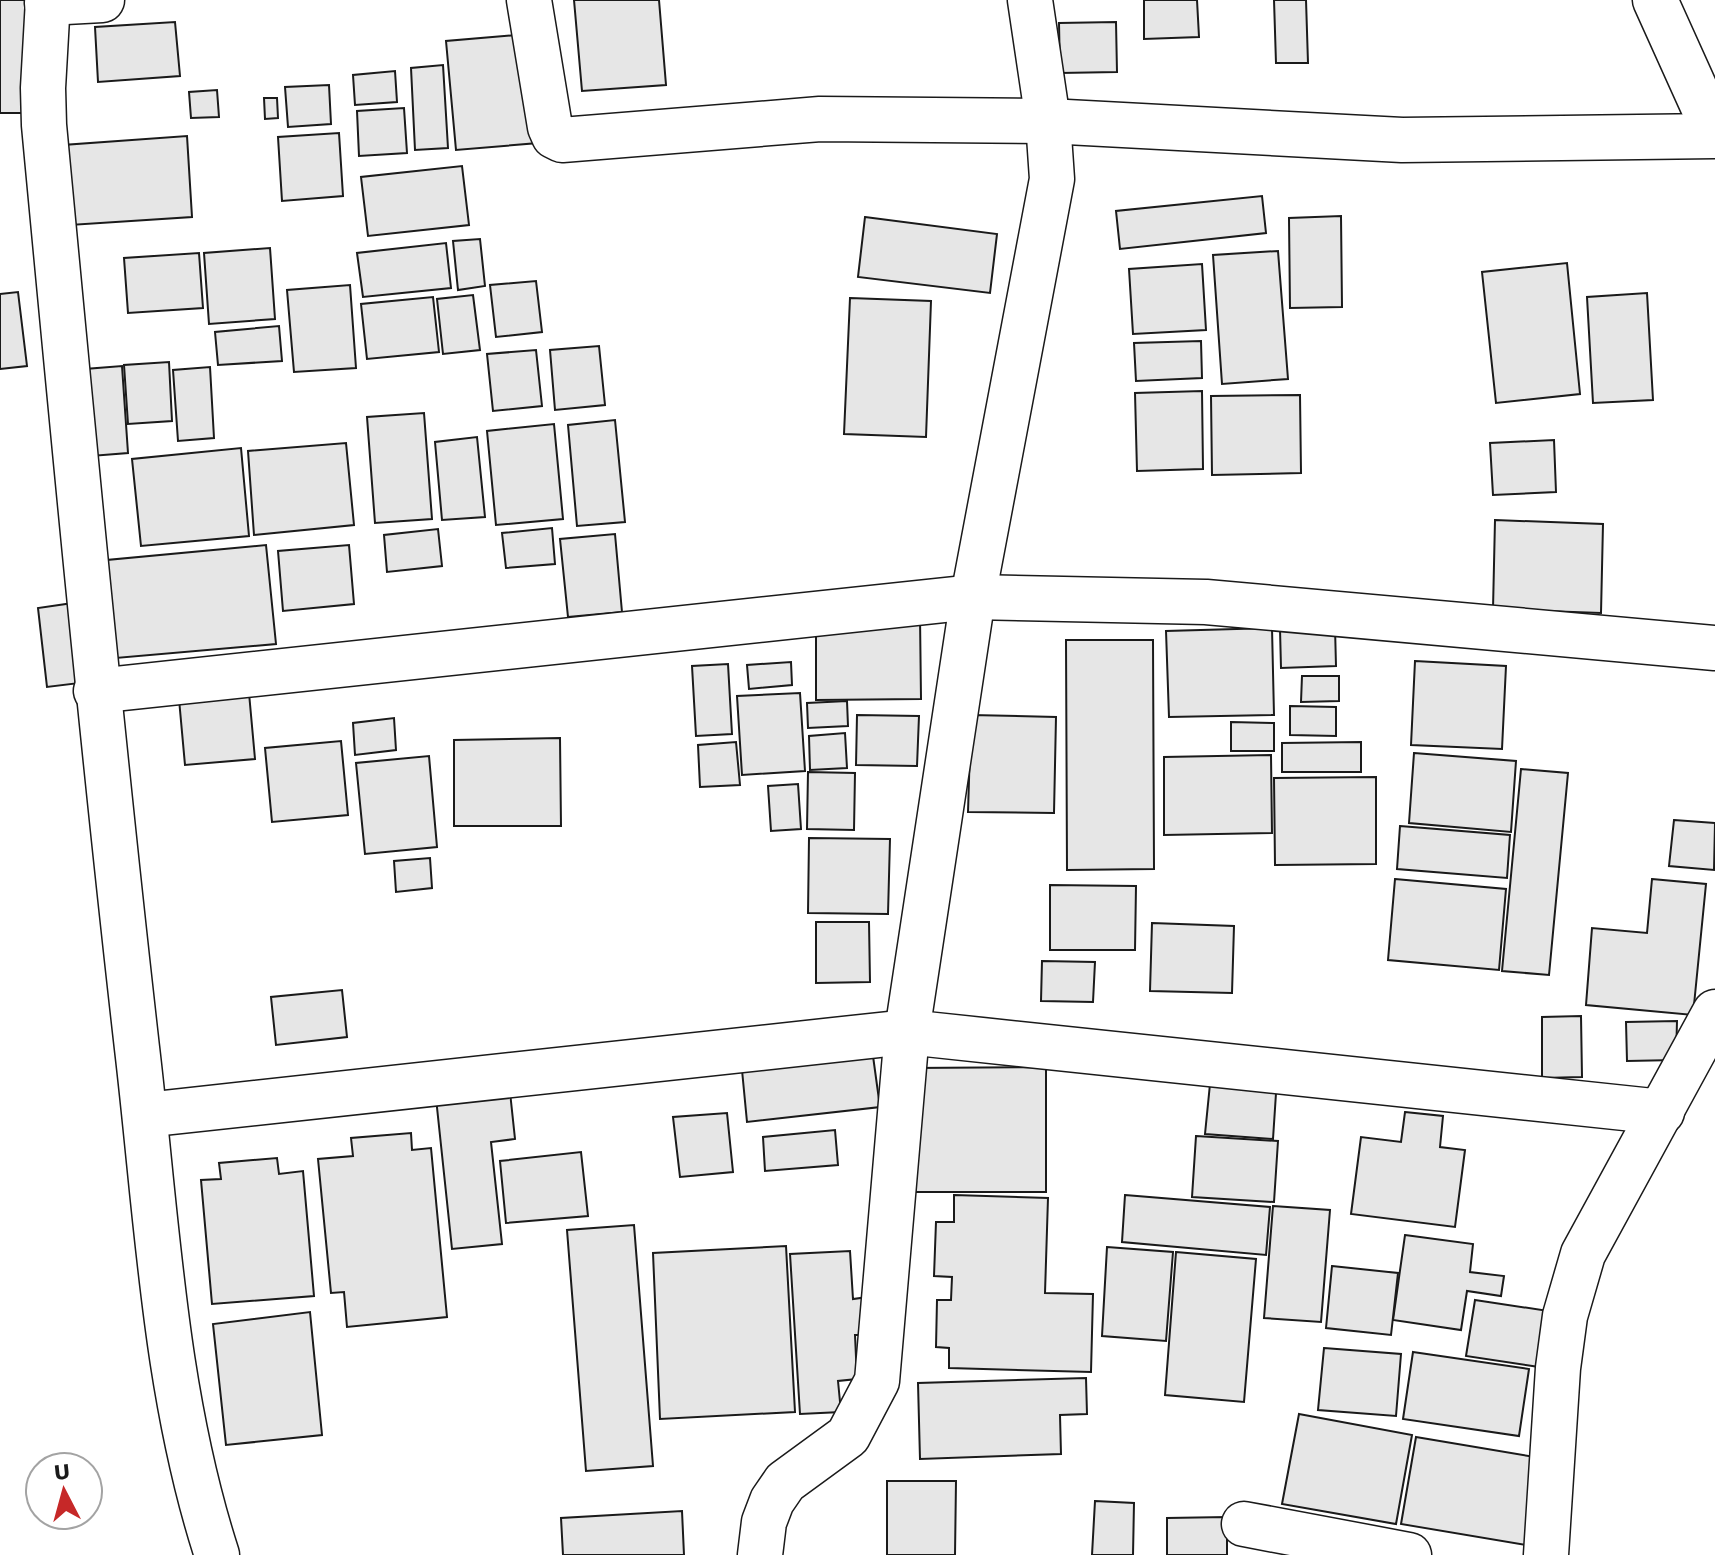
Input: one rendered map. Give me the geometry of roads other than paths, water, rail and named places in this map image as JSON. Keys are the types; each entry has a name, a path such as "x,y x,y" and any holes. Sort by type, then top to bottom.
{"street":[{"path":"102,0 48,2 44,125 96,691 171,1348 200,1502 217,1555"},
{"path":"529,0 550,127 554,136 562,140 820,119 1048,121 1402,140 1715,134 1655,0"},
{"path":"760,1555 764,1522 772,1501 785,1482 848,1436 877,1381 907,1032 973,597 1052,179 1048,121 1030,0"},
{"path":"96,691 973,597 1206,602 1715,648"},
{"path":"1546,1555 1558,1368 1565,1316 1583,1254 1715,1012"},
{"path":"145,1115 907,1032 1662,1112"},
{"path":"1244,1524 1409,1555"}]}
